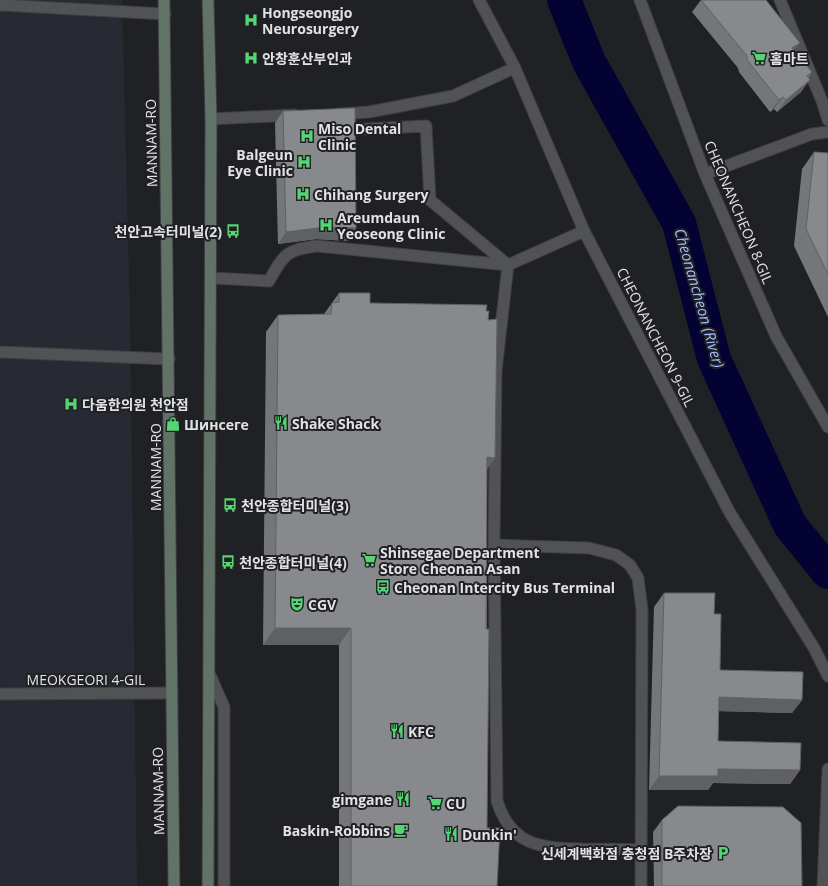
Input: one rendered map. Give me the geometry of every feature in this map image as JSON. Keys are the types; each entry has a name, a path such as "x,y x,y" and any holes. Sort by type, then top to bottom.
{"main road":[{"name":"MANNAM-RO","path":"164,0 174,886"},
{"path":"208,0 211,119 208,886"}],"street":[{"name":"CHEONANCHEON 9-GIL","path":"480,0 514,68 584,231 730,513 814,648 828,676"},
{"name":"CHEONANCHEON 8-GIL","path":"640,0 705,174 776,336 828,428"},
{"path":"780,0 822,101 828,120"},
{"path":"0,5 164,14"},
{"path":"330,114 369,112 453,96 514,68"},
{"path":"211,119 306,115"},
{"path":"365,129 426,126 430,200 508,265"},
{"path":"705,174 812,134 828,132"},
{"path":"211,278 269,281 282,258 295,249 317,246 508,265 584,231"},
{"path":"508,265 496,371 494,546 496,790 503,818 517,835 544,847 641,850"},
{"path":"0,352 169,359"},
{"path":"494,546 589,548 607,551 616,555 630,565 638,578 642,610 641,886"},
{"path":"210,675 224,707 224,886"},
{"name":"MEOKGEORI 4-GIL","path":"0,694 172,693"},
{"path":"824,886 828,769"}],"shaded area":[{"path":"0,0 122,0 130,315 137,886 0,886"}],"building":[{"name":"홈마트","path":"701,0 766,0 800,43 792,48 812,72 807,76 810,80 786,100 783,97 779,100 747,60 747,56"},
{"path":"355,108 356,228 325,227 286,232 283,111"},
{"path":"814,152 828,153 828,274 806,229"},
{"name":"Shinsegae Department Store Cheonan Asan","path":"339,293 370,293 370,303 487,305 486,311 489,311 488,320 497,319 495,458 487,457 486,629 489,629 487,828 500,828 497,886 351,886 351,628 275,628 278,315 331,314 332,303 339,302"},
{"path":"664,593 715,593 714,614 721,614 720,670 803,672 802,700 719,697 718,741 801,743 800,770 718,769 718,776 659,776"},
{"name":"신세계백화점 충청점 B주차장","path":"678,806 783,807 801,823 802,886 662,886 662,820"}],"waterway":[{"name":"Cheonancheon (River)","path":"564,0 589,62 679,223 714,359 790,525 828,572"}],"place":[{"name":"Hongseongjo Neurosurgery","path":"251,20"},
{"name":"안창훈산부인과","path":"251,58"},
{"name":"홈마트","path":"759,58"},
{"name":"Miso Dental Clinic","path":"307,136"},
{"name":"Balgeun Eye Clinic","path":"304,162"},
{"name":"Chihang Surgery","path":"303,194"},
{"name":"Areumdaun Yeoseong Clinic","path":"326,225"},
{"name":"천안고속터미널(2)","path":"233,231"},
{"name":"다움한의원 천안점","path":"71,404"},
{"name":"Shake Shack","path":"281,423"},
{"name":"Шинсеге","path":"173,424"},
{"name":"천안종합터미널(3)","path":"230,505"},
{"name":"Shinsegae Department Store Cheonan Asan","path":"369,560"},
{"name":"천안종합터미널(4)","path":"228,562"},
{"name":"Cheonan Intercity Bus Terminal","path":"383,587"},
{"name":"CGV","path":"297,604"},
{"name":"KFC","path":"397,731"},
{"name":"gimgane","path":"403,799"},
{"name":"CU","path":"435,803"},
{"name":"Baskin-Robbins","path":"401,830"},
{"name":"Dunkin'","path":"451,834"},
{"name":"신세계백화점 충청점 B주차장","path":"723,853"}]}
